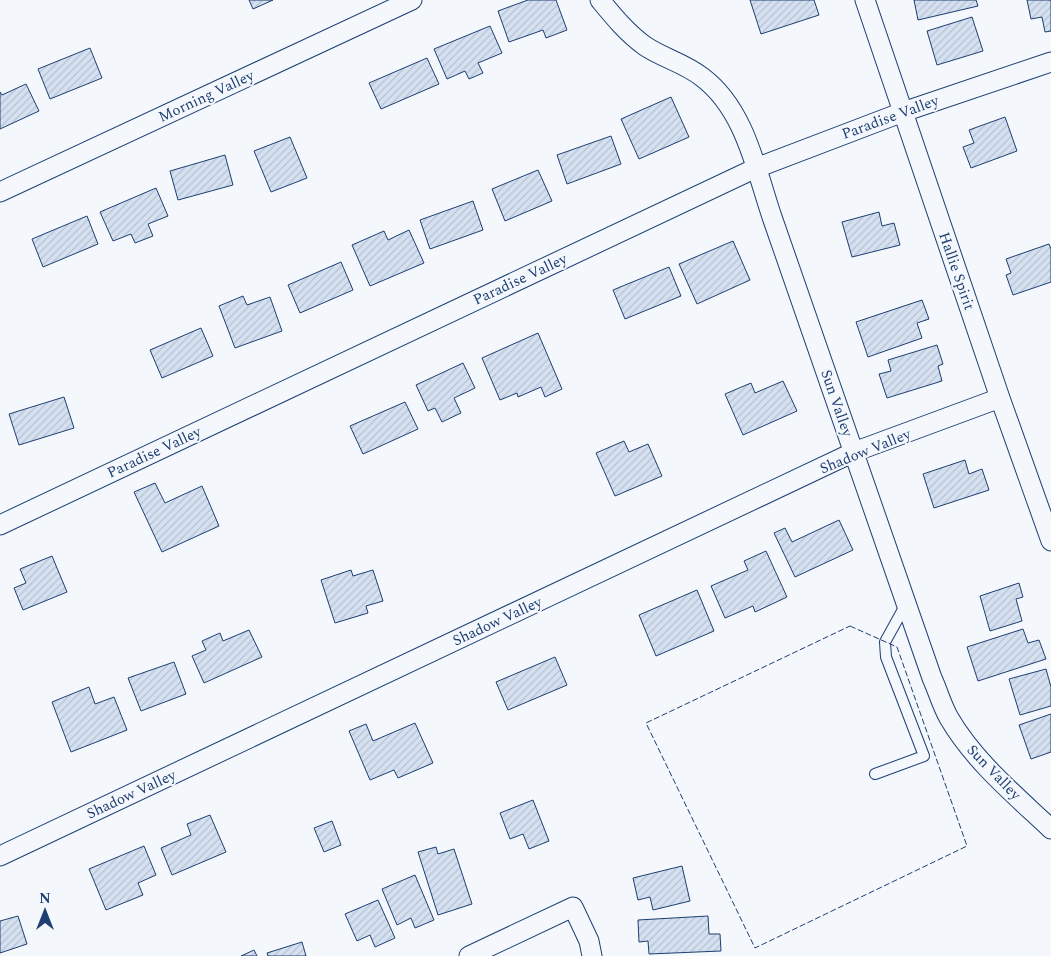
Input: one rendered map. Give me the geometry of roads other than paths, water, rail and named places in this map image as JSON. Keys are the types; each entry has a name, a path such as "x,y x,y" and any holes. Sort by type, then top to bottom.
{"street":[{"name":"Morning Valley","path":"0,192 412,0"},
{"name":"Sun Valley","path":"600,0 624,28 645,46 682,64 703,77 721,95 741,128 932,678 948,717 976,755 1051,829"},
{"name":"Hallie Spirit","path":"865,0 1000,398 1051,541"},
{"name":"Paradise Valley","path":"0,525 756,168 903,112 1051,62"},
{"name":"Shadow Valley","path":"0,856 854,452 1000,398"},
{"path":"469,956 572,907 589,941 592,956"}],"lane":[{"path":"875,774 924,756 886,657 885,642 906,603"}]}
